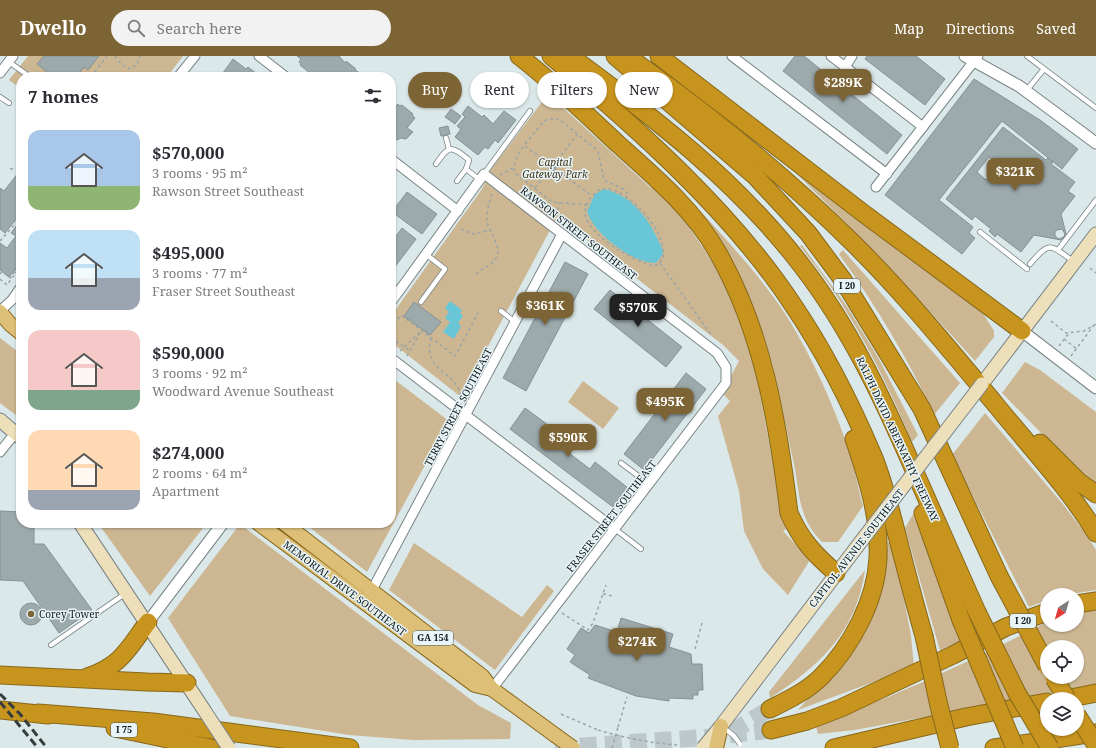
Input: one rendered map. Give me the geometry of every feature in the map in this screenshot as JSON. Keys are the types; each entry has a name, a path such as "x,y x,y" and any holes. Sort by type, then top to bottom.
{"highway":[{"path":"519,56 548,79 656,178 697,223 717,251 737,289 755,335 770,391 789,513 796,530 806,545 836,573"},
{"path":"551,56 654,148 736,232 792,304 823,356 849,404 874,459 888,498 924,636 939,706 950,748"},
{"name":"RALPH DAVID ABERNATHY FREEWAY","path":"570,56 705,161 732,187 807,272 835,313 860,356 895,428 977,612 1017,693 1050,748"},
{"name":"I 20","path":"615,56 755,176 808,233 843,280 922,409 999,576 1040,653"},
{"path":"627,56 720,125 806,198 863,253 966,370 1050,471 1096,533"},
{"path":"659,56 863,213 1022,331"},
{"path":"770,709 803,691 821,677 841,652 856,630 866,607 873,588 878,558 876,521 869,482 823,356"},
{"path":"966,370 1079,482 1096,494"},
{"path":"895,428 930,534 961,620 1015,748"},
{"path":"1084,603 1096,601"},
{"path":"771,730 807,721 841,708 953,655 1006,627 1040,615"},
{"path":"81,679 108,669 118,662 148,622"},
{"path":"0,675 187,683"},
{"path":"1084,695 1096,693"},
{"path":"834,748 966,717 1040,703"},
{"name":"I 75","path":"0,710 38,713 211,748"},
{"path":"38,713 153,722 350,748"},
{"path":"1084,726 1096,745"},
{"path":"994,748 1096,733"},
{"path":"1090,748 1096,738"}],"main road":[{"name":"CAPITOL AVENUE SOUTHEAST","path":"703,748 836,573 989,376 1096,234"},
{"path":"0,312 16,329"},
{"path":"0,420 16,433"},
{"path":"83,528 148,622 229,748"},
{"name":"MEMORIAL DRIVE SOUTHEAST","path":"265,528 475,685 492,689"},
{"name":"MEMORIAL DRIVE SOUTHEAST","path":"291,528 482,676 492,689 564,743"},
{"path":"716,748 721,726"}],"street":[{"path":"182,72 195,56"},
{"path":"259,56 280,72"},
{"path":"732,56 887,174"},
{"path":"831,56 922,127"},
{"path":"844,66 852,56"},
{"path":"876,187 972,58 1026,91 1096,143"},
{"path":"0,73 7,60"},
{"path":"396,163 458,211"},
{"path":"396,295 482,177"},
{"name":"RAWSON STREET SOUTHEAST","path":"482,177 562,234 717,353"},
{"name":"TERRY STREET SOUTHEAST","path":"372,590 562,234"},
{"path":"0,312 16,293"},
{"path":"1022,331 1096,388"},
{"name":"FRASER STREET SOUTHEAST","path":"492,689 726,383 726,367 717,353"},
{"path":"396,362 615,529"},
{"path":"0,452 16,437"},
{"path":"148,622 219,528"}],"lane":[{"path":"1027,56 1096,108"},
{"path":"7,60 23,72"},
{"path":"1026,91 1044,69"},
{"path":"0,97 9,103"},
{"path":"466,169 482,177 530,111"},
{"path":"446,138 449,148"},
{"path":"436,164 449,148"},
{"path":"449,148 456,149 469,160 466,169 457,181"},
{"path":"1058,250 1096,200"},
{"path":"980,232 1026,269"},
{"path":"1030,264 1046,247 1058,250 1074,262"},
{"path":"421,302 446,269 426,255"},
{"path":"500,311 515,322"},
{"path":"621,463 649,484"},
{"path":"615,529 641,549"},
{"path":"51,645 127,592"},
{"path":"721,726 734,736 740,744"}],"path":[{"path":"95,72 107,56"},
{"path":"115,56 122,65 128,68 137,65 140,56"},
{"path":"587,205 552,202 515,173 513,168 516,158 544,121 548,118 559,119 598,151 604,180 623,189 627,193 626,196"},
{"path":"535,188 578,134"},
{"path":"525,146 592,196"},
{"path":"10,169 16,168"},
{"path":"499,177 504,172 513,168"},
{"path":"605,188 626,196 636,204 655,227 664,249 663,259 660,263 655,266 636,260 606,240 587,219 585,212 592,196 600,189 605,188"},
{"path":"476,274 495,261 497,257 496,242 490,230 487,218 492,194"},
{"path":"557,216 559,202"},
{"path":"0,241 16,223"},
{"path":"461,229 473,234 490,230"},
{"path":"660,263 712,336"},
{"path":"1090,268 1096,273"},
{"path":"16,270 10,278 5,274 0,280 7,285 16,272"},
{"path":"396,323 402,315 455,356 478,312"},
{"path":"1051,321 1066,333 1084,331 1095,324"},
{"path":"1071,356 1095,324"},
{"path":"400,350 422,330"},
{"path":"407,356 422,330"},
{"path":"1059,346 1069,333"},
{"path":"431,338 429,354 433,363 457,385 462,398"},
{"path":"1064,339 1077,349"},
{"path":"396,341 410,351"},
{"path":"562,613 588,630 593,623 606,585"},
{"path":"603,594 613,596"},
{"path":"695,649 702,623"},
{"path":"612,748 627,697"},
{"path":"561,714 598,730 616,735 651,743 677,745"}],"green space":[{"path":"28,56 183,56 171,72 16,72 16,85 9,80"},
{"name":"Capital Gateway Park","path":"537,108 563,108 651,188 654,185 679,213 708,255 732,296 751,344 774,469 779,507 786,529 783,531 810,560 788,595 763,569 744,531 739,491 718,416 730,401 722,393 739,361 723,345 557,217 461,397 396,346 396,309 482,189 491,169"},
{"path":"779,156 937,277 984,315 994,331 994,337 975,361 884,261"},
{"path":"674,182 729,242 780,306 810,357 828,395 849,451 863,506 838,542 822,542 808,524 799,496 777,381 762,332 754,313 733,275 671,185"},
{"path":"802,245 848,308 879,359 918,435 912,442 890,392 865,342 836,294 800,246"},
{"path":"843,250 960,383 934,415 891,333 839,254"},
{"path":"0,338 16,350 16,415 0,403"},
{"path":"1025,362 1040,370 1096,412 1096,485 1078,471 1002,393"},
{"path":"396,381 449,421 396,519"},
{"path":"583,381 619,408 603,429 568,402"},
{"path":"985,413 1062,503 1096,550 1096,590 1084,592 1084,588 1040,588 1040,603 1029,607 952,455"},
{"path":"913,514 964,646 941,654 905,528"},
{"path":"102,528 203,528 150,596"},
{"path":"237,528 245,528 478,705 511,723 510,739 413,740 349,735 230,716 168,618"},
{"path":"310,528 391,528 367,572"},
{"path":"888,542 893,542 911,636 914,667 798,710 838,663 862,627 880,589 886,570"},
{"path":"414,543 522,617 547,585 554,591 495,670 389,590"},
{"path":"865,570 860,592 853,612 844,630 819,660 788,686 770,698 769,692"},
{"path":"1096,610 1096,685 1059,692 1040,692 1040,695 855,730 818,734 816,726 875,703 1040,625 1040,632 1084,632 1084,612"}],"water":[{"path":"604,189 615,192 624,197 640,211 646,219 662,248 663,254 656,263 647,262 637,258 615,246 590,220 587,211 595,194"},
{"path":"450,301 462,310 460,313 463,316 458,323 461,326 454,339 443,332 450,322 445,318 449,312 445,308"}],"building":[{"path":"44,56 99,56 88,70 84,67 80,72 47,72 37,64"},
{"path":"297,56 339,56 345,63 346,61 358,72 309,72 300,65 301,64 299,62 301,59"},
{"path":"795,56 804,56 902,135 887,154 783,71"},
{"path":"867,56 916,56 945,79 925,105 865,59"},
{"path":"233,59 246,69 248,67 254,72 224,72"},
{"path":"974,79 1040,120 1078,149 1062,169 1002,121 939,200 973,227 969,233 975,238 962,254 885,195"},
{"path":"398,104 400,106 402,105 413,114 412,115 415,118 407,128 413,132 406,139 400,138 398,140 396,139 396,106"},
{"path":"468,106 482,117 484,115 493,124 504,111 516,120 498,143 495,140 488,149 485,147 478,155 455,137 461,129 457,126 465,117 462,114"},
{"path":"451,109 461,116 455,124 445,117"},
{"path":"448,126 450,134 441,136 439,128"},
{"path":"1003,127 1046,160 1048,158 1053,162 1051,164 1075,182 1068,191 1075,196 1061,214 1066,234 1064,236 1065,234 1062,229 1055,232 1055,236 1059,239 1063,237 1061,240 1034,235 1021,252 997,234 995,237 989,231 991,229 975,216 972,220 946,199","holes":["989,157 998,165 986,180 977,172"]},
{"path":"550,163 554,163 556,167 554,171 550,171 548,169 548,165"},
{"path":"16,176 16,219 5,233 0,229 0,188 4,191"},
{"path":"407,192 437,214 422,234 396,215 396,207"},
{"path":"16,226 16,236 11,233"},
{"path":"402,228 416,239 396,265 396,236"},
{"path":"16,236 16,269 9,277 0,270 0,243 7,248"},
{"path":"565,262 588,274 526,391 503,378"},
{"path":"610,290 682,347 666,367 594,309"},
{"path":"414,302 441,322 430,335 404,316"},
{"path":"686,373 706,389 644,470 624,454"},
{"path":"525,408 559,433 553,441 590,469 595,462 628,488 613,507 510,429"},
{"path":"0,511 16,512 16,528 34,528 34,544 44,544 92,610 59,633 23,581 0,580"},
{"name":"Corey Tower","path":"27,603 35,603 42,610 42,618 35,625 27,625 20,618 20,610"},
{"path":"621,618 673,634 669,647 691,654 692,664 702,664 703,690 698,690 698,695 693,695 693,699 669,698 669,701 636,696 588,678 590,675 570,662 575,655 567,649 581,628 589,633 595,625 617,632"}],"tunnel":[{"path":"731,732 770,709"},
{"path":"555,748 712,737 771,730"}],"railway":[{"path":"0,694 20,714 47,748"},
{"path":"0,702 38,748"}],"place":[{"name":"Corey Tower","path":"31,614"}]}
